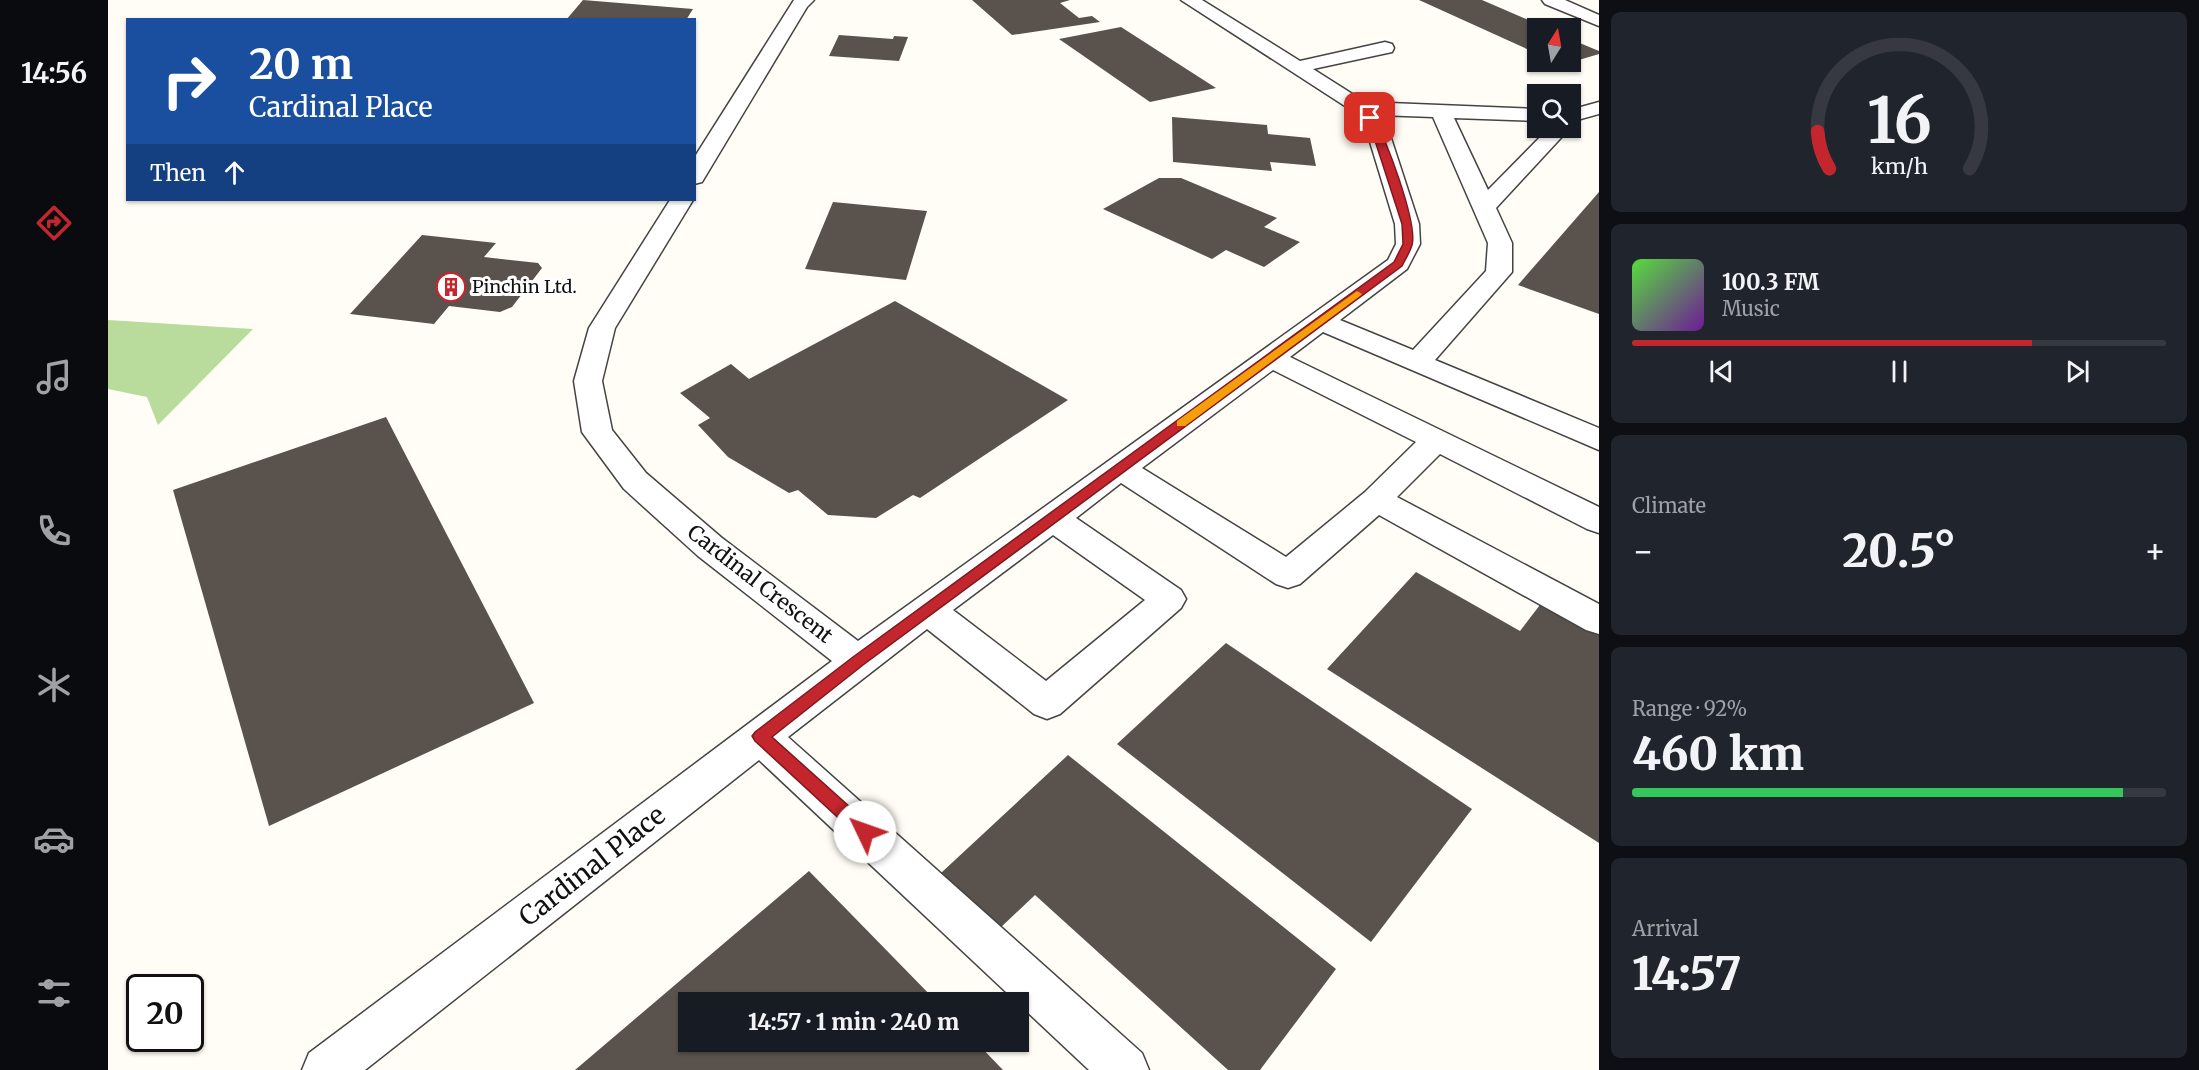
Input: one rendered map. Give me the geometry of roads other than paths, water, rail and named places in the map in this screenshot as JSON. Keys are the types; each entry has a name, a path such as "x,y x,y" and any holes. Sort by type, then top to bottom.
{"street":[{"path":"696,174 800,4 805,0"},
{"path":"858,661 1398,264 1408,244 1407,224 1378,132 1370,118 1359,108 1297,67 1190,0"},
{"path":"1551,0 1599,21"},
{"path":"1297,67 1385,48"},
{"path":"1359,108 1527,115"},
{"path":"1581,113 1599,108"},
{"path":"1417,363 1499,272 1500,243 1441,111"},
{"path":"1484,207 1550,138"},
{"name":"Cardinal Crescent","path":"680,201 602,328 588,381 597,432 635,481 710,547 858,661"},
{"path":"1320,321 1599,440"},
{"path":"1270,358 1599,521"},
{"path":"1120,468 1288,575 1376,500 1436,440"},
{"path":"1376,500 1599,620"},
{"path":"928,610 1047,703 1169,599 1053,518"},
{"name":"Cardinal Place","path":"326,1070 858,661"},
{"path":"760,736 1125,1070"}],"place":[{"name":"Pinchin Ltd.","path":"451,287"}]}
